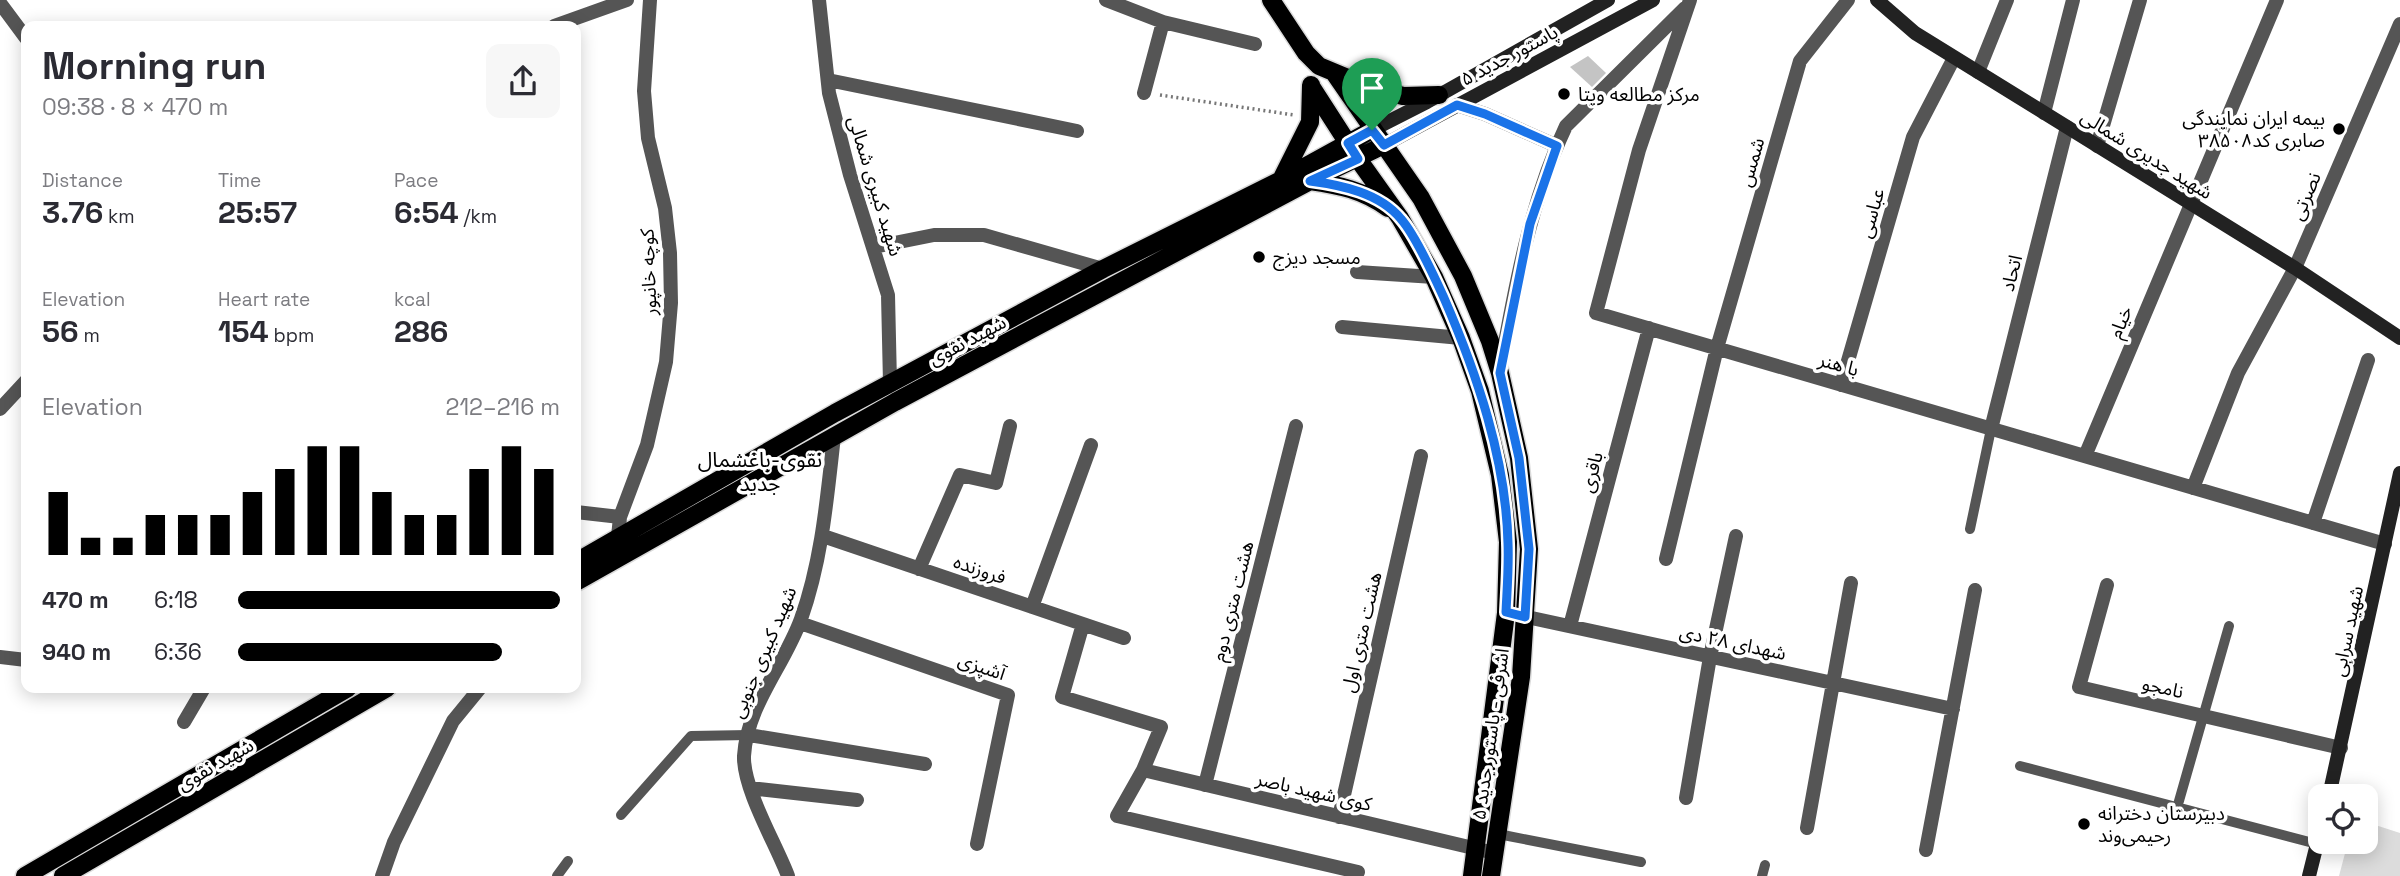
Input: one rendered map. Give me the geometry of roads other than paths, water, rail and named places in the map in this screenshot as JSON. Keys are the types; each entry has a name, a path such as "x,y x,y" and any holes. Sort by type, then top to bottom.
{"main road":[{"path":"1271,0 1306,53 1319,66 1335,74 1403,96 1439,95"},
{"name":"پاستور جدید ۵","path":"1372,130 1608,0"},
{"name":"پاستور جدید ۵","path":"1384,145 1653,0"},
{"name":"شهید جدیری شمالی","path":"1877,0 1914,33 2295,268 2400,338"},
{"path":"1281,180 1310,122 1311,69 1306,53"},
{"name":"اشرفی - پاستور جدید ۵","path":"1335,74 1421,198 1463,276 1500,373 1519,458 1529,549 1521,677 1491,876"},
{"name":"اشرفی - پاستور جدید ۵","path":"1311,86 1358,159 1401,218 1434,277 1461,338 1480,391 1500,475 1508,542 1506,612 1472,876"},
{"name":"شهید نقوی","path":"581,559 890,383 1372,130"},
{"name":"شهید نقوی","path":"581,579 834,436 1310,181 1384,145"},
{"path":"1310,181 1347,186 1373,198 1401,218"},
{"name":"شهید سرابی","path":"2332,784 2400,473"},
{"name":"شهید نقوی","path":"25,876 339,693"},
{"name":"شهید نقوی","path":"63,876 378,693"},
{"path":"2309,876 2315,854"}],"street":[{"path":"568,21 627,0"},
{"name":"کوچه خانپور","path":"618,537 620,517 647,445 666,362 671,303 670,253 665,208 648,138 644,91 650,0"},
{"name":"شهید کبیری شمالی","path":"819,0 828,80 850,175 888,295 890,383"},
{"path":"1106,0 1163,22 1255,44"},
{"name":"شمس","path":"1666,559 1717,348 1800,61 1848,0"},
{"path":"1978,72 2007,0"},
{"path":"2044,113 2073,0"},
{"path":"2097,146 2140,0"},
{"name":"خیام","path":"2085,456 2277,0"},
{"path":"1500,373 1530,224 1566,126 1690,2"},
{"name":"با هنر","path":"1690,2 1639,150 1596,313 2385,544"},
{"path":"0,3 21,31"},
{"path":"1144,93 1163,22"},
{"name":"نصرتی","path":"2193,488 2238,373 2295,268 2400,23"},
{"name":"عباسی","path":"1841,385 1913,137 1954,58"},
{"path":"828,80 1077,131"},
{"path":"1457,105 1485,114 1557,146"},
{"name":"اتحاد","path":"1992,429 2067,127"},
{"path":"874,247 933,235 984,235 1103,269"},
{"path":"1357,272 1434,277"},
{"path":"1342,327 1461,338"},
{"name":"باقری","path":"1570,626 1649,328"},
{"path":"2313,523 2368,360"},
{"path":"0,409 21,386"},
{"path":"919,569 960,475 996,482 1010,426"},
{"name":"هشت متری دوم","path":"1205,785 1296,426"},
{"name":"شهید کبیری جنوبی","path":"788,876 750,788 744,758 754,713 800,623 814,578 823,536 834,436"},
{"path":"1032,607 1091,445"},
{"name":"هشت متری اول","path":"1339,817 1421,456"},
{"path":"581,513 620,517"},
{"name":"فروزنده","path":"823,536 1124,638"},
{"path":"1686,798 1710,657 1736,536"},
{"path":"1807,828 1851,583"},
{"name":"نامجو","path":"2107,585 2079,687 2341,748"},
{"path":"1926,850 1975,590"},
{"name":"شهدای ۲۸ دی","path":"1506,612 1953,709"},
{"name":"آشپزی","path":"800,623 1008,695 977,844"},
{"path":"1083,624 1062,697 1161,727 1143,771 1117,816 1358,872"},
{"path":"0,657 21,659"},
{"path":"184,722 201,693"},
{"path":"382,876 394,842 453,721 476,693"},
{"path":"749,735 925,764"},
{"name":"کوی شهید باصر","path":"1143,771 1494,853"},
{"path":"750,788 857,800"}],"lane":[{"path":"1970,529 1992,429"},
{"path":"2177,808 2229,626"},
{"path":"621,815 691,736 749,735"},
{"path":"2020,766 2177,808 2308,836"},
{"path":"1497,834 1641,862"},
{"path":"557,876 568,861"}],"place":[{"name":"مرکز مطالعه ویتا","path":"1564,94"},
{"name":"بیمه ایران نمایندگی صابری کد۳۸۵۰۸","path":"2339,129"},
{"name":"مسجد دیزج","path":"1259,257"},
{"name":"دبیرستان دخترانه رحیمی‌وند","path":"2084,824"}],"district":[{"name":"نقوی-باغشمال جدید","path":"760,472"}]}
